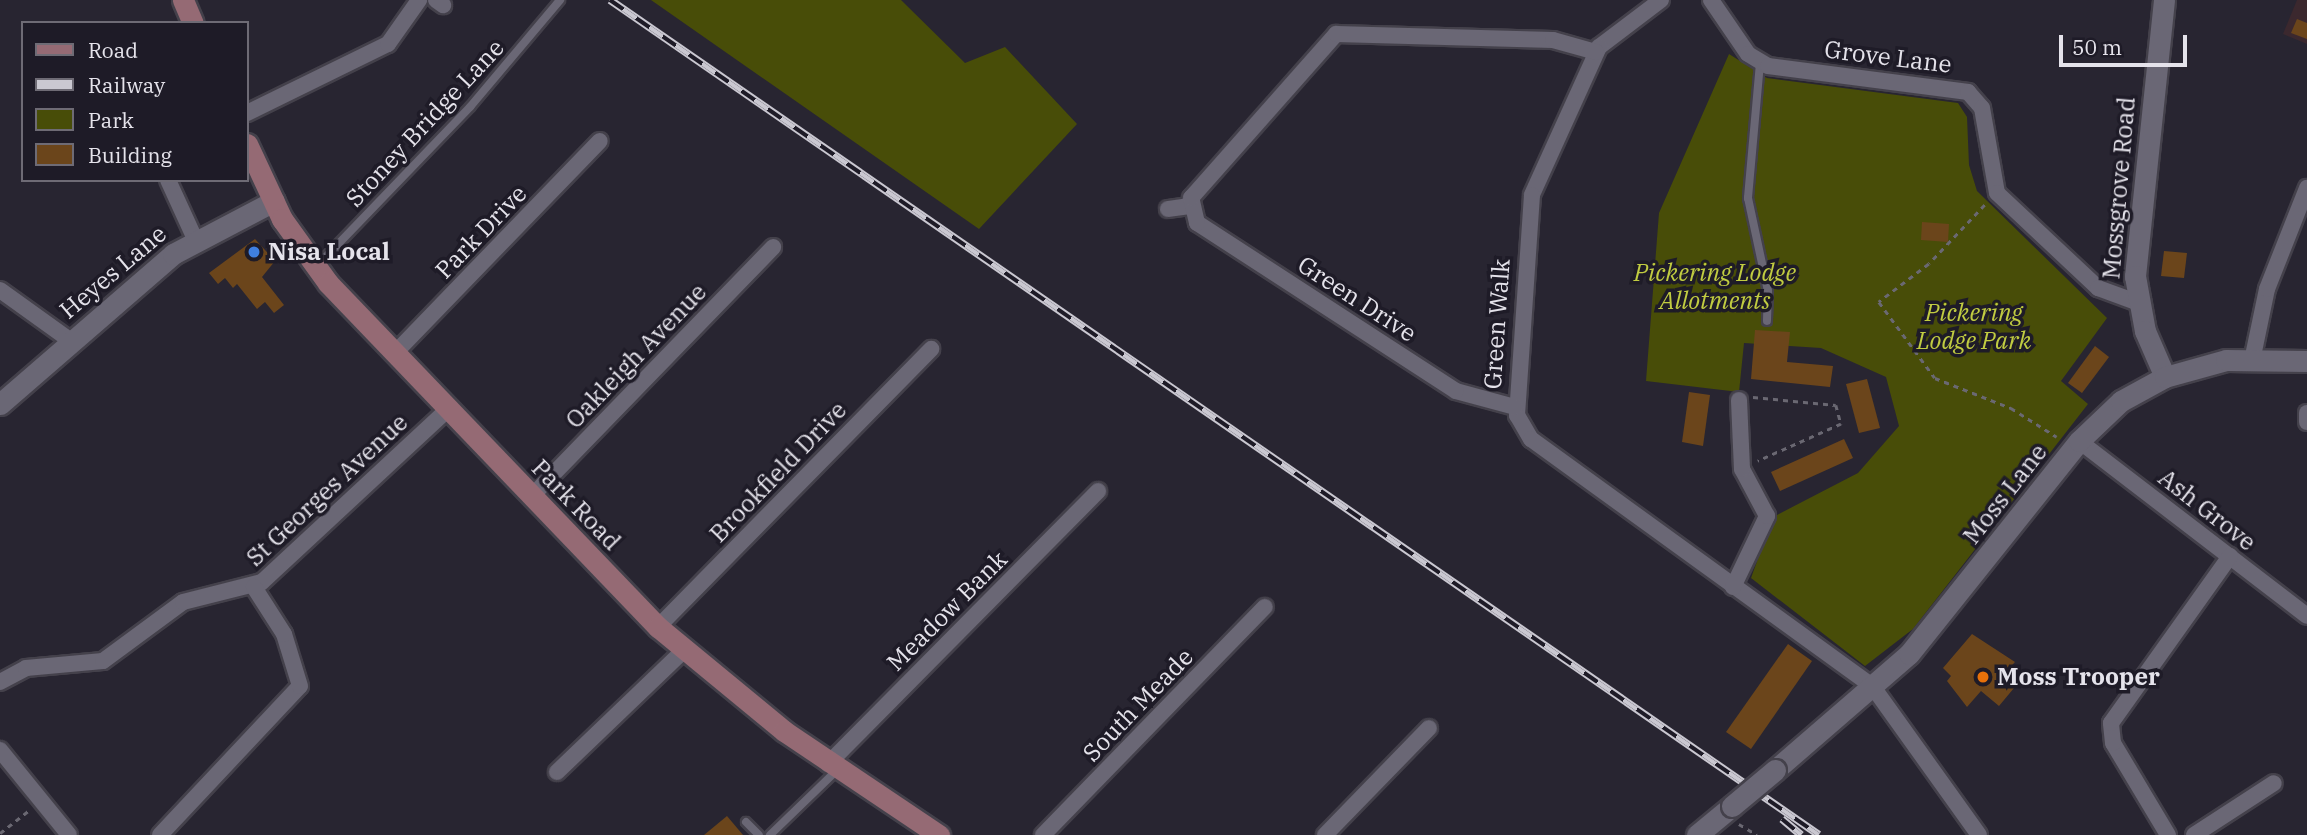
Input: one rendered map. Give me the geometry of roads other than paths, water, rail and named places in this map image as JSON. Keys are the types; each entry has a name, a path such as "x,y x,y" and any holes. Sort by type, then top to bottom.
{"main road":[{"path":"183,0 192,21"},
{"name":"Park Road","path":"248,146 274,201 316,269 447,410 658,627 833,766 939,835"}],"street":[{"path":"248,113 388,44 419,0"},
{"name":"Green Walk","path":"1661,0 1596,51 1530,201 1515,407 1531,439 1873,687 1979,835"},
{"path":"1711,0 1760,62"},
{"name":"Mossgrove Road","path":"2164,0 2135,261 2139,303 2165,377"},
{"path":"1168,209 1189,206 1199,184 1334,27 1553,40 1596,51"},
{"name":"Grove Lane","path":"1760,62 1968,92 1982,108 1997,193 2098,288 2139,303"},
{"name":"Park Drive","path":"394,354 600,141"},
{"path":"169,182 195,239"},
{"path":"2253,356 2267,289 2307,188"},
{"name":"Heyes Lane","path":"0,404 71,341 195,239 274,201"},
{"name":"Green Drive","path":"1189,206 1198,223 1456,391 1515,407"},
{"name":"Oakleigh Avenue","path":"531,497 773,247"},
{"path":"0,290 71,341"},
{"name":"Brookfield Drive","path":"658,627 931,349"},
{"name":"Moss Lane","path":"1698,835 1873,687 1934,627 2076,445 2121,401 2165,377 2253,356 2307,361"},
{"path":"1734,587 1767,516 1742,469 1739,400"},
{"name":"St Georges Avenue","path":"160,835 300,685 284,634 254,587 447,410"},
{"name":"Ash Grove","path":"2076,445 2230,556 2307,616"},
{"name":"Meadow Bank","path":"833,766 1098,491"},
{"path":"2168,835 2113,743 2111,723 2230,556"},
{"path":"0,682 26,668 103,661 183,603 254,587"},
{"name":"South Meade","path":"1043,835 1265,607"},
{"path":"557,772 684,650"},
{"path":"1325,835 1429,728"},
{"path":"0,750 69,835"},
{"path":"2194,835 2274,783"}],"lane":[{"name":"Stoney Bridge Lane","path":"316,269 470,107 559,1"},
{"path":"1760,62 1748,198 1768,291 1767,321"},
{"path":"770,835 833,766"},
{"path":"746,822 759,835"}],"railway":[{"path":"610,0 1819,835"},
{"path":"1782,819 1801,835"}],"place":[{"name":"Nisa Local","path":"254,252"},
{"name":"Moss Trooper","path":"1983,677"}],"park label":[{"name":"Pickering Lodge Allotments","path":"1715,287"},
{"name":"Pickering Lodge Park","path":"1974,327"}]}
